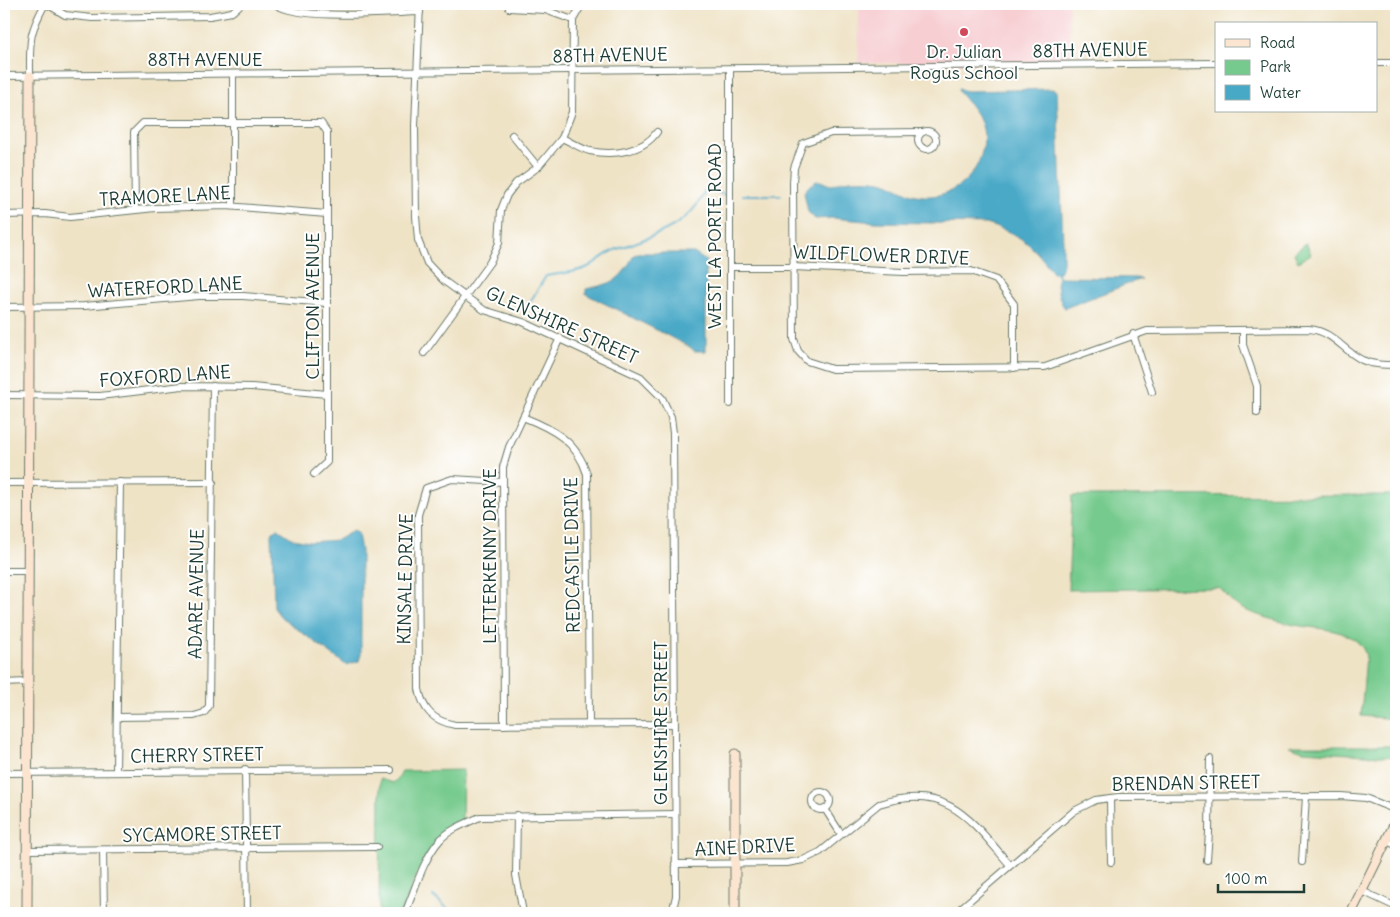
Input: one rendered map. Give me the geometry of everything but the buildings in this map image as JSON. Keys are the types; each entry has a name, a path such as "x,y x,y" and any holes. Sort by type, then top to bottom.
{"street":[{"path":"27,913 26,772 30,394 29,46 32,27 46,4 64,15 92,18 210,16 232,12 241,4"},
{"path":"275,4 282,9 308,13 335,10 420,12"},
{"name":"GLENSHIRE STREET","path":"420,4 415,126 418,240 427,263 465,297 489,312 523,322 642,377 662,398 671,417 673,433 676,864 676,896 672,913"},
{"path":"424,354 490,262 499,243 501,210 507,195 516,183 538,167 562,138 572,112 573,20 582,4"},
{"path":"509,8 545,10 573,20"},
{"path":"1378,63 1396,62"},
{"name":"88TH AVENUE","path":"4,76 1215,63"},
{"name":"WEST LA PORTE ROAD","path":"730,69 730,404"},
{"path":"233,74 233,206"},
{"path":"135,210 134,132 138,126 143,123 232,123"},
{"name":"CLIFTON AVENUE","path":"232,123 322,123 327,132 327,462 314,474"},
{"path":"562,138 589,151 615,153 634,149 652,140 657,132"},
{"path":"923,132 831,133 803,143 793,175 794,339 798,351 807,361 832,369 1014,368 1054,365 1147,330 1315,329 1332,336 1363,360 1379,364 1396,365"},
{"path":"512,135 538,167"},
{"name":"TRAMORE LANE","path":"4,215 70,218 135,210 233,206 327,214"},
{"name":"WILDFLOWER DRIVE","path":"730,267 793,267 904,272 971,271 996,280 1014,304 1014,368"},
{"name":"WATERFORD LANE","path":"4,307 84,306 199,296 243,296 327,303"},
{"path":"1243,330 1243,345 1257,386 1257,413"},
{"path":"1133,334 1152,392"},
{"name":"LETTERKENNY DRIVE","path":"504,725 503,482 506,455 560,338"},
{"name":"FOXFORD LANE","path":"4,394 100,396 182,386 252,386 327,394"},
{"name":"ADARE AVENUE","path":"117,717 194,716 204,713 209,706 213,386"},
{"name":"REDCASTLE DRIVE","path":"523,417 566,438 580,456 587,474 589,724"},
{"name":"KINSALE DRIVE","path":"503,482 452,479 426,488 418,515 419,689 421,702 430,715 442,722 455,725 504,725"},
{"path":"116,772 120,482"},
{"path":"4,484 213,482"},
{"path":"4,571 28,571"},
{"path":"4,683 27,682"},
{"path":"504,725 675,724"},
{"path":"734,913 736,754"},
{"path":"1207,860 1210,759"},
{"path":"245,769 247,913"},
{"name":"CHERRY STREET","path":"4,773 245,769 391,770"},
{"path":"1302,862 1306,796"},
{"name":"BRENDAN STREET","path":"955,913 1074,811 1096,800 1110,798 1306,796 1366,798 1396,810"},
{"path":"1110,798 1110,862"},
{"name":"AINE DRIVE","path":"676,864 787,863 803,860 820,852 879,804 901,799 935,800 950,805 965,815 1010,866"},
{"path":"825,809 841,834"},
{"path":"405,913 425,865 440,840 459,827 480,817 675,814"},
{"path":"517,815 516,875 523,913"},
{"path":"1351,913 1396,821"},
{"path":"1386,841 1396,845"},
{"name":"SYCAMORE STREET","path":"27,850 377,847"},
{"path":"103,850 104,913"},
{"path":"1362,891 1396,907"}],"shaded area":[{"name":"Dr. Julian Rogus School","path":"859,4 1069,4 1070,64 856,63 858,60"}],"green space":[{"path":"1306,243 1311,254 1298,262 1294,253"},
{"path":"1396,495 1396,723 1395,719 1361,716 1366,656 1361,646 1345,634 1290,624 1250,612 1238,606 1219,588 1068,590 1072,496"},
{"path":"1396,723 1396,740 1391,734"},
{"path":"1396,744 1396,757 1303,751 1289,746 1391,746"},
{"path":"463,770 462,821 450,829 431,849 417,874 401,913 379,913 380,779 393,783 402,771"}],"water":[{"path":"958,89 968,91 1052,89 1057,91 1063,242 1063,264 1059,272 1053,273 1039,255 1017,236 986,224 815,219 808,212 804,192 817,181 832,185 848,180 875,180 888,183 906,192 928,196 949,192 959,186 974,171 983,150 984,140 981,123 977,115"},
{"path":"638,253 694,253 706,261 706,351 694,351 690,347 586,294 586,289 616,280 634,255"},
{"path":"1058,277 1141,279 1065,308 1058,294"},
{"path":"278,529 293,539 309,542 337,540 353,531 358,534 361,551 361,654 359,661 346,665 281,617 274,608 272,535 273,531"}],"waterway":[{"path":"525,310 546,276 583,269 611,252 667,229 689,214 705,190 710,189 725,195"},
{"path":"742,195 781,195"},
{"path":"1057,273 1058,277"},
{"path":"433,896 453,913"}],"place":[{"name":"Dr. Julian Rogus School","path":"964,32"}]}
